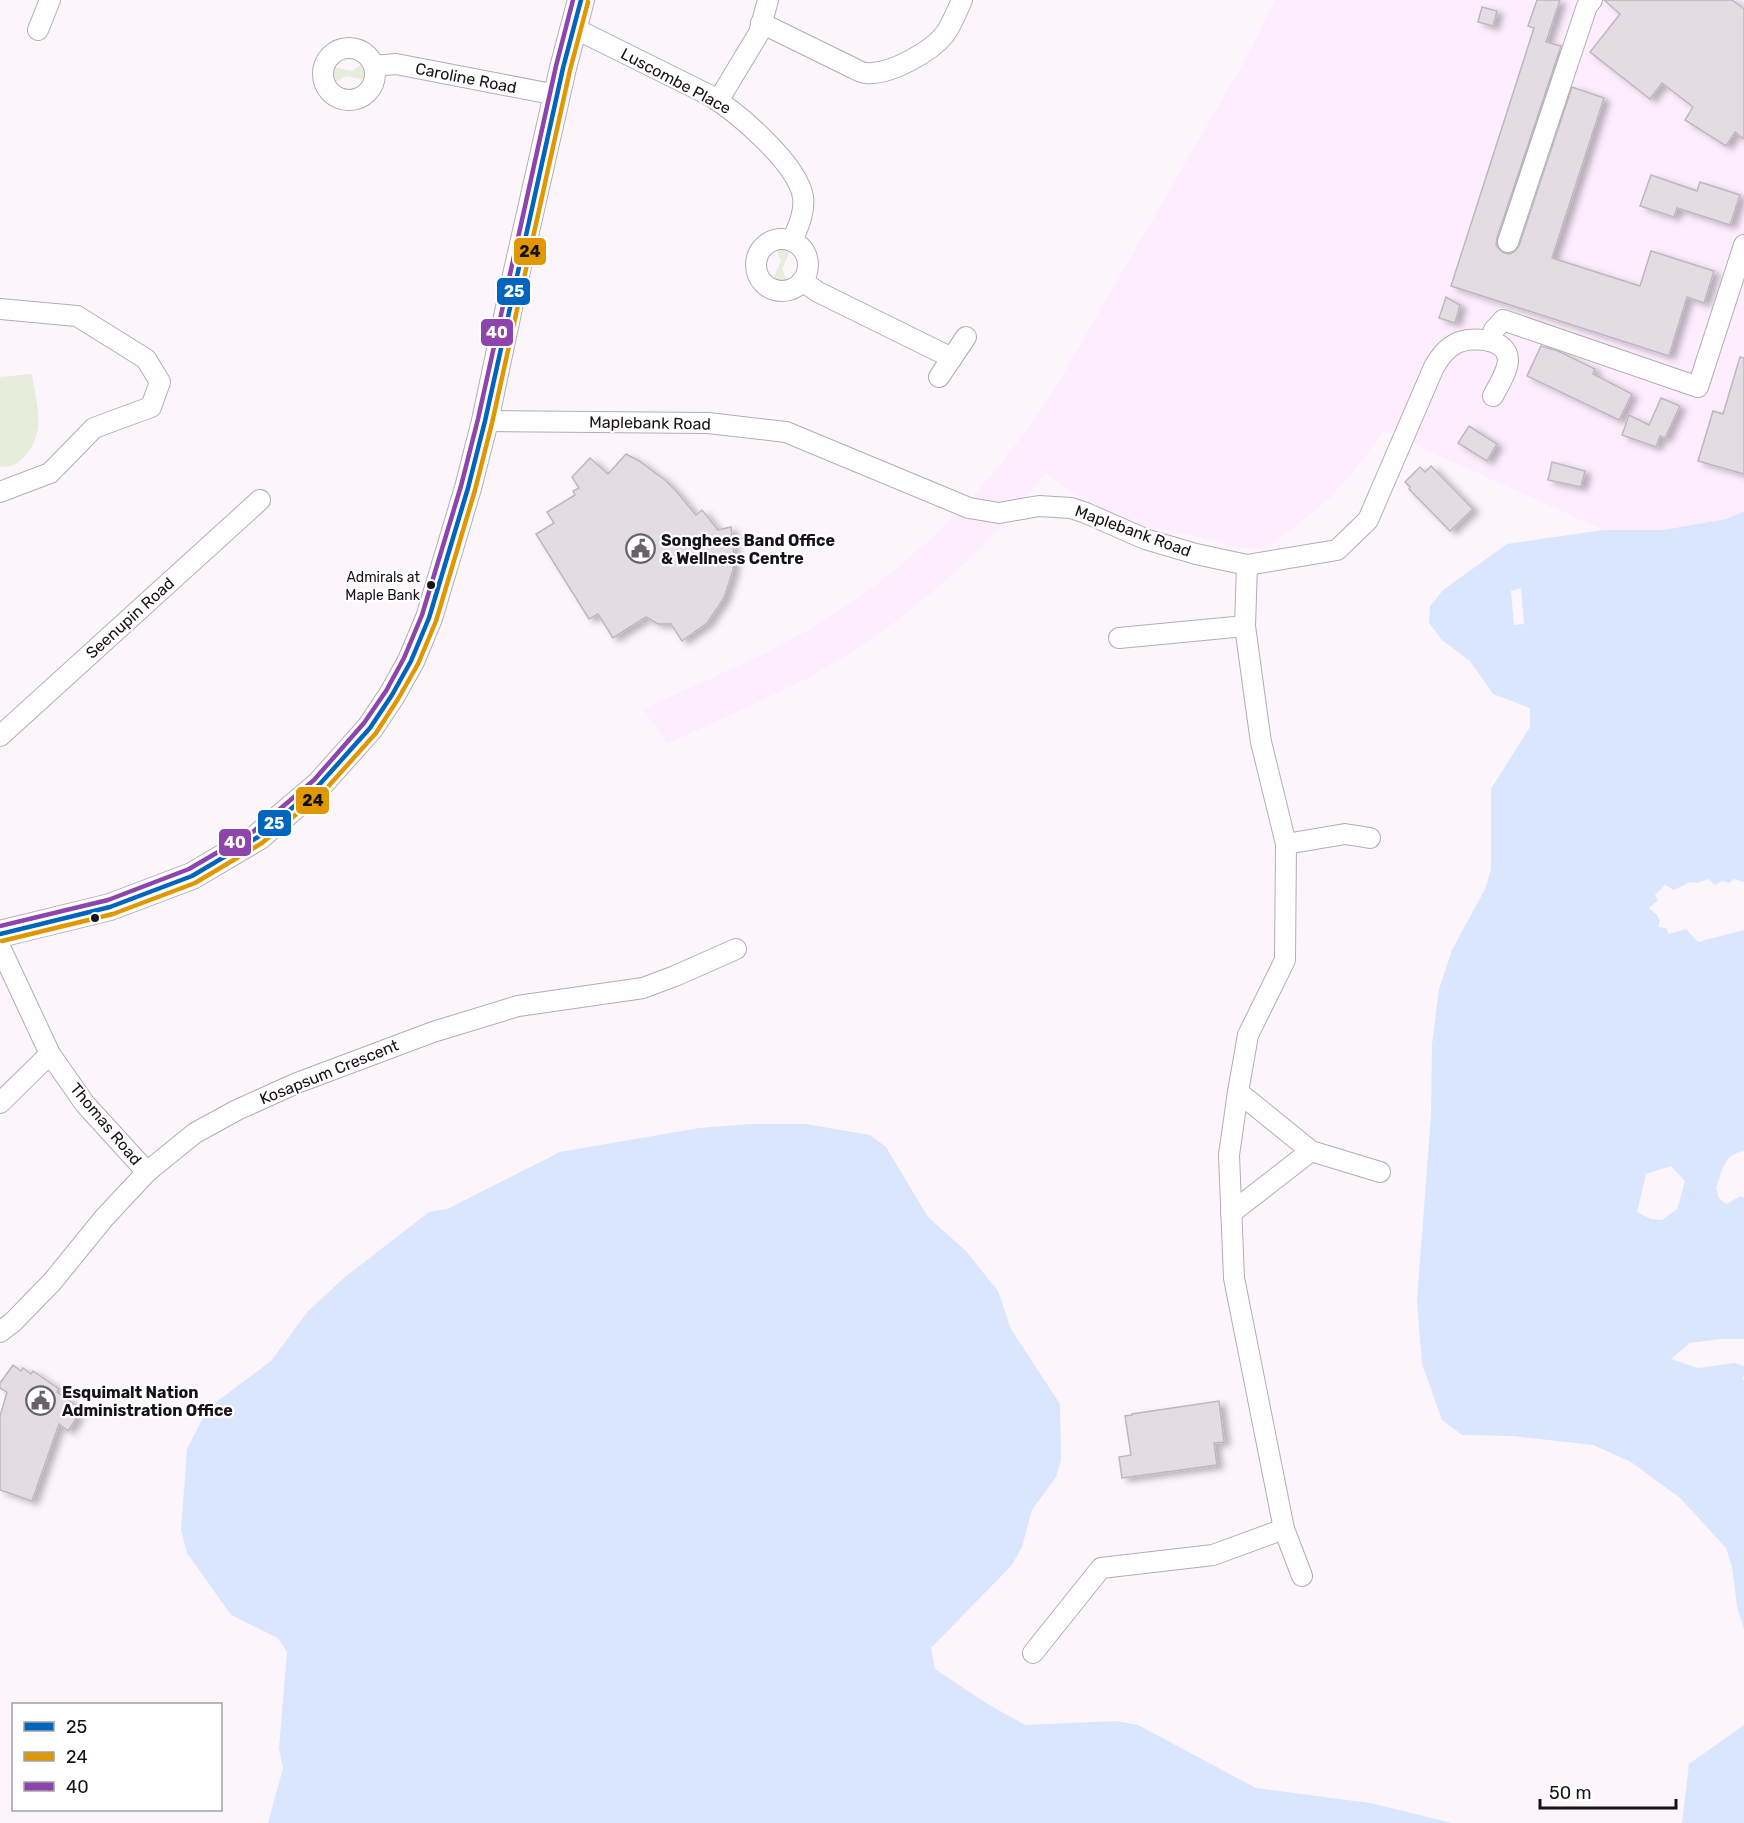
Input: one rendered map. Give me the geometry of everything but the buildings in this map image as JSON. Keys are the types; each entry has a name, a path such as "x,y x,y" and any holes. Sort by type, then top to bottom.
{"main road":[{"path":"0,934 110,907 192,876 258,837 320,785 370,728 392,695 411,661 429,618 486,421 514,284 581,0"}],"street":[{"path":"38,30 50,0"},
{"path":"718,101 759,33 768,0"},
{"path":"761,23 865,73 880,72 894,68 922,54 935,44 946,33 962,0"},
{"path":"1508,242 1587,6 1592,0"},
{"name":"Luscombe Place","path":"574,28 718,101 751,126 796,178 803,196 799,224 792,242"},
{"name":"Caroline Road","path":"374,66 396,64 557,95"},
{"path":"776,240 792,242 800,247 806,256 807,266 802,280 794,288 784,291 768,287 760,279 756,264 762,249 776,240"},
{"path":"1493,396 1508,362 1502,346 1490,341 1494,330 1503,320 1698,387 1744,245"},
{"path":"802,280 818,292 952,358"},
{"path":"0,309 77,316 146,358 160,382 151,407 94,428 50,473 0,492"},
{"path":"939,377 966,337"},
{"name":"Maplebank Road","path":"486,421 708,423 786,432 969,508 999,513 1039,507 1071,508 1145,539 1196,554 1247,565 1337,550 1368,520 1439,358 1446,350 1465,340 1490,341"},
{"name":"Seenupin Road","path":"0,736 260,500"},
{"path":"1247,565 1245,626 1261,742 1286,844 1285,960 1248,1035 1238,1092 1229,1155 1234,1278 1284,1529 1302,1576"},
{"path":"1119,638 1245,626"},
{"path":"1286,844 1345,834 1370,838"},
{"name":"Thomas Road","path":"0,946 50,1054 85,1104 147,1172"},
{"name":"Kosapsum Crescent","path":"0,1332 13,1322 52,1282 104,1218 147,1172 195,1133 237,1110 297,1083 433,1032 518,1006 643,988 736,949"},
{"path":"0,1103 50,1054"},
{"path":"1238,1092 1311,1151 1380,1172"},
{"path":"1232,1213 1311,1151"},
{"path":"1033,1653 1101,1568 1213,1555 1284,1529"}],"shaded area":[{"path":"1275,0 1744,0 1744,511 1726,519 1664,530 1603,530 1384,431 1352,474 1329,499 1264,550 1233,547 1196,536 1132,525 1088,503 1046,473 1002,526 975,554 895,622 852,652 806,679 667,744 643,709 764,654 808,630 850,603 890,574 928,541 970,500 1008,455 1045,404 1063,374 1250,51"}],"green space":[{"path":"363,64 366,73 365,80 346,76 335,83 332,77 333,67 352,71"},
{"path":"776,249 790,251 782,269 787,281 780,282 773,279 781,261"},
{"path":"32,374 38,417 36,437 32,447 19,462 12,466 0,467 0,377"}],"water":[{"path":"1744,511 1744,882 1734,879 1729,883 1722,881 1715,885 1708,879 1698,883 1690,882 1674,890 1665,885 1655,895 1658,900 1649,908 1660,921 1658,927 1666,928 1669,934 1686,929 1698,942 1744,930 1744,1151 1728,1159 1716,1187 1719,1198 1726,1204 1741,1196 1744,1198 1744,1339 1690,1343 1671,1359 1698,1368 1735,1363 1744,1366 1742,1379 1744,1380 1744,1629 1737,1607 1732,1567 1726,1548 1680,1498 1631,1462 1593,1445 1513,1436 1462,1435 1442,1420 1422,1364 1417,1301 1431,1114 1432,1044 1439,989 1452,950 1485,889 1491,869 1491,789 1530,727 1530,708 1493,694 1470,661 1442,640 1429,623 1430,606 1443,590 1507,544 1603,530 1664,530 1726,519","holes":["1671,1166 1685,1181 1677,1209 1662,1220 1651,1219 1637,1212 1646,1174"]},
{"path":"750,1124 806,1124 870,1135 886,1147 928,1217 966,1251 998,1291 1011,1329 1060,1404 1061,1460 1056,1477 1032,1510 1022,1547 1012,1565 931,1648 935,1669 986,1703 1025,1725 1116,1721 1138,1725 1256,1788 1370,1803 1452,1823 268,1823 283,1768 279,1748 287,1652 278,1638 231,1615 187,1553 181,1530 187,1449 208,1408 271,1361 308,1311 345,1277 429,1212 447,1209 560,1152 699,1128"},
{"path":"1744,1725 1744,1823 1682,1823 1689,1764"}],"pier":[{"path":"1521,588 1524,624 1514,625 1511,591"}],"transit line":[{"name":"40","path":"0,926 108,900 189,869 254,831 314,780 364,723 386,691 404,658 422,615 461,486 573,0"},
{"name":"25","path":"0,934 110,907 192,876 258,837 319,785 370,728 392,695 411,661 429,618 468,488 563,68 581,0"},
{"name":"24","path":"2,941 113,914 195,883 262,843 325,790 376,733 398,699 418,664 436,621 475,490 570,70 588,2"}],"place":[{"name":"Songhees Band Office & Wellness Centre","path":"640,549"},
{"name":"Admirals at Maple Bank","path":"431,585"},
{"name":"Esquimalt Nation Administration Office","path":"41,1401"}]}
